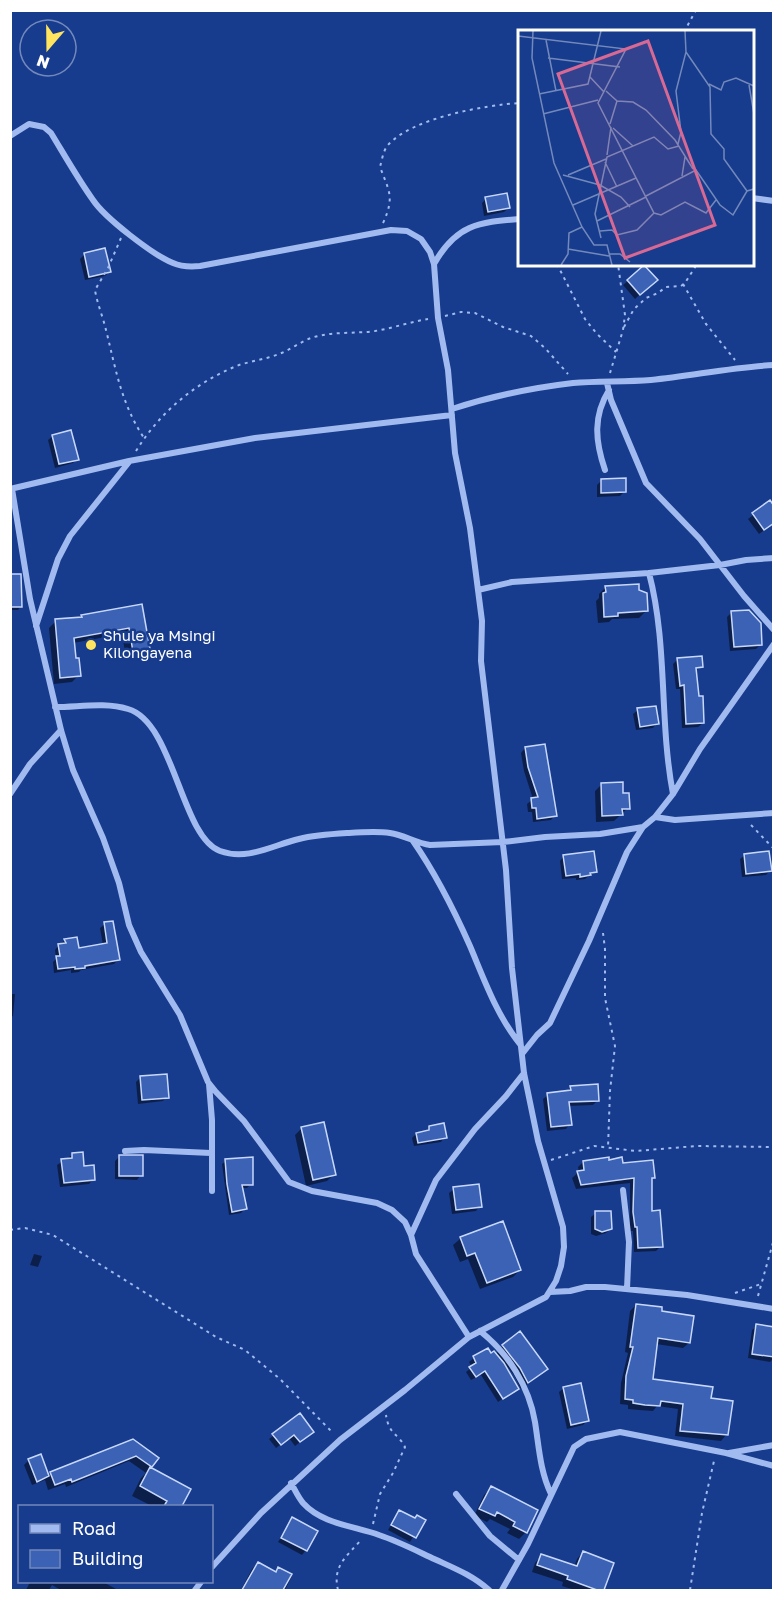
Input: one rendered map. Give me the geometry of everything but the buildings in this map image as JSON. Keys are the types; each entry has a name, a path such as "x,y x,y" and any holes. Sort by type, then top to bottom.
{"street":[{"path":"10,136 29,124 44,127 51,134 93,201 123,230 171,262 187,267 391,231 406,231 421,239 434,264 438,318 448,370 457,464 470,528 482,621 482,662 503,842 520,1044 531,1115 563,1227 564,1247 561,1266 546,1297 469,1336 340,1440 291,1483 213,1566"},
{"path":"754,198 774,201"},
{"path":"434,264 441,251 456,235 472,227 494,221 518,219"},
{"path":"212,1191 212,1120 208,1082 188,1031 141,952 129,925 119,883 103,838 73,770 36,626 11,489 129,461 255,438 452,412 508,393 576,383 608,386 741,367 774,365"},
{"path":"605,470 598,447 597,426 600,407 608,386"},
{"path":"608,386 611,400 646,483 693,532 774,630"},
{"path":"36,626 58,559 70,536 129,461"},
{"path":"478,590 512,582 649,573 774,558"},
{"path":"649,573 659,627 666,746 673,794"},
{"path":"522,1054 550,1023 627,852 643,826 655,817 673,794 700,749 774,644"},
{"path":"55,707 107,705 130,709 147,721 160,741 199,830 208,844 219,850 238,855 265,850 300,838 349,833 392,833 430,845 600,834 643,826"},
{"path":"10,794 30,764 61,730"},
{"path":"655,817 675,820 774,813"},
{"path":"412,840 428,863 459,920 501,1015 511,1034 520,1044"},
{"path":"411,1235 436,1180 475,1129 524,1073"},
{"path":"208,1082 244,1121 289,1182 312,1191 377,1203 392,1210 405,1222 416,1254 469,1336"},
{"path":"125,1151 211,1153"},
{"path":"623,1190 630,1242 627,1289"},
{"path":"550,1292 586,1287 627,1289 719,1299 774,1309"},
{"path":"480,1331 493,1341 524,1387 534,1419 540,1464 551,1494"},
{"path":"502,1590 574,1447 586,1439 620,1432 726,1453 774,1467"},
{"path":"726,1453 774,1445"},
{"path":"291,1483 301,1500 311,1510 347,1526 408,1546 459,1569 489,1590"},
{"path":"456,1494 490,1536 519,1560"}],"path":[{"path":"685,30 696,10"},
{"path":"378,233 390,206 391,196 380,167 388,146 408,130 444,117 477,107 518,103"},
{"path":"123,230 111,262 95,290 117,382 135,424 144,438"},
{"path":"558,266 585,319 616,352"},
{"path":"618,266 625,315 623,330"},
{"path":"608,386 623,330 634,309 646,298 658,294 666,287 683,284 696,266"},
{"path":"683,284 706,324 741,367"},
{"path":"129,461 144,438 193,388 237,366 278,355 311,338 324,335 377,331 461,312 471,312 503,327 531,336 545,348 576,383"},
{"path":"744,816 774,849"},
{"path":"596,924 605,940 605,998 615,1046 610,1091 608,1148"},
{"path":"545,1162 594,1146 636,1152 697,1146 774,1147"},
{"path":"10,1230 26,1228 53,1235 216,1337 245,1350 280,1379 340,1440"},
{"path":"756,1305 774,1239"},
{"path":"719,1299 727,1294 762,1284"},
{"path":"338,1590 336,1580 341,1562 370,1532 380,1494 405,1448 388,1427 385,1405"},
{"path":"690,1590 702,1514 717,1451"}],"place":[{"name":"Shule ya Msingi Kilongayena","path":"91,645"}]}
